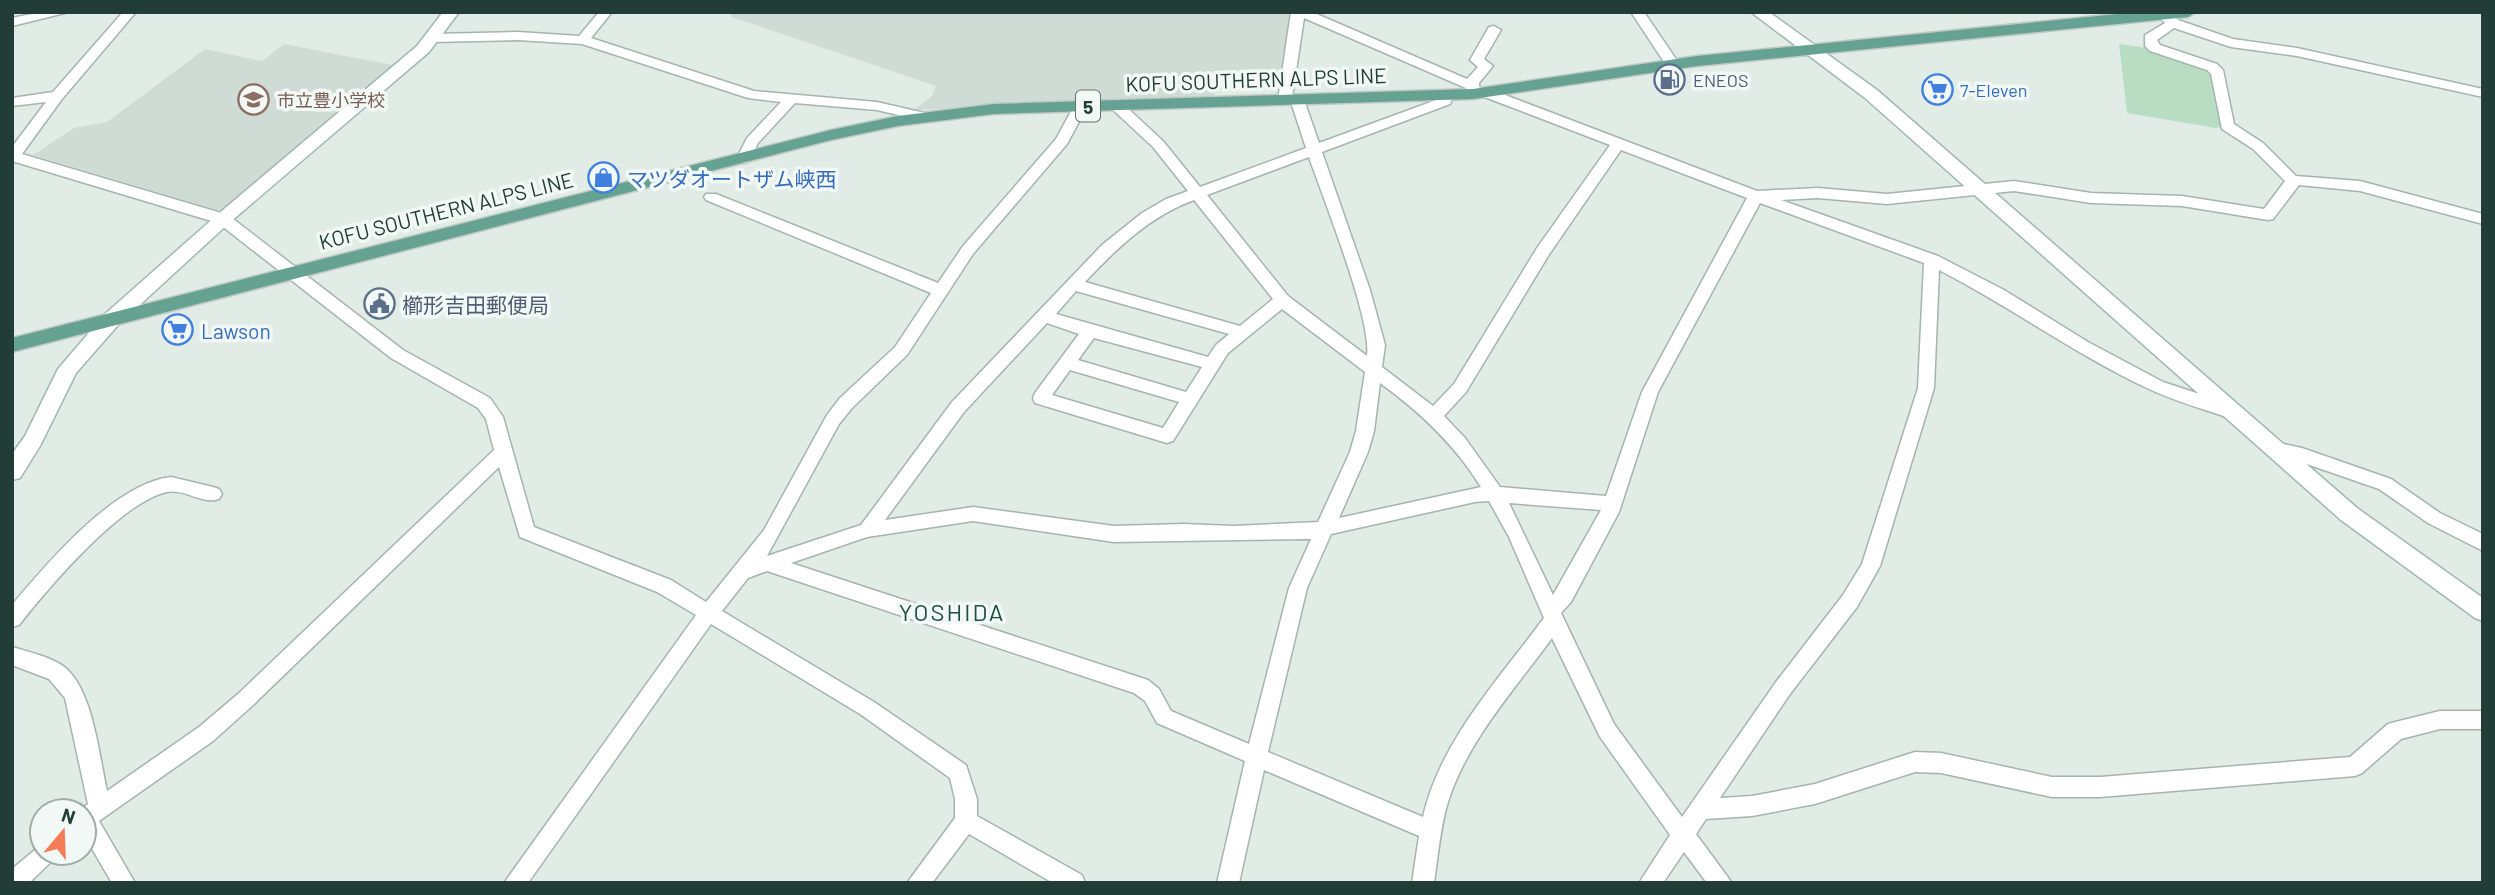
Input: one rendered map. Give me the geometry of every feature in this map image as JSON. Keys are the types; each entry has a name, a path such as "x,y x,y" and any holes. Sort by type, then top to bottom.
{"main road":[{"name":"KOFU SOUTHERN ALPS LINE","path":"12,345 860,128 924,117 994,109 1446,96 1673,65 2166,17 2188,12"}],"street":[{"path":"12,22 63,12"},
{"path":"130,12 57,96 13,156 223,219 397,354 484,403 494,417 527,532 664,586 867,708 958,772 966,799 966,821 918,883"},
{"path":"12,472 33,440 68,369 112,319 223,219 433,38 451,12"},
{"path":"583,40 606,12"},
{"path":"1228,883 1229,869 1298,589 1359,452 1365,431 1377,345 1362,290 1313,150 1291,100 1299,12 1478,91 1756,197 1932,260 1998,294 2082,346 2157,386 2230,411"},
{"path":"1637,12 1673,65"},
{"path":"1759,12 1871,94 2349,514 2483,611"},
{"path":"2483,93 2331,59 2231,43 2166,17 2150,38 2150,43 2155,48 2212,66 2218,73 2227,126 2258,146 2293,181 2312,180 2360,186 2483,219"},
{"path":"1478,91 1472,82 1486,66 1477,60 1494,30"},
{"path":"433,38 518,36 583,40 753,95 877,106 924,117"},
{"path":"12,102 57,96"},
{"path":"867,530 958,407 1107,249 1147,217 1198,193 1445,101 1446,96"},
{"path":"744,158 752,141 790,100"},
{"path":"1117,106 1158,144 1282,300 1305,321 1372,367 1434,416 1460,445 1493,494 1594,708 1618,750 1721,883"},
{"path":"515,883 682,646 771,535 833,420 846,403 901,351 968,250 1062,141 1080,107"},
{"path":"1434,416 1461,388 1542,252 1618,144"},
{"path":"1756,197 1818,193 1888,199 2014,186 2091,198 2182,201 2268,215 2293,181"},
{"path":"711,197 941,291"},
{"path":"1423,883 1431,831 1445,782 1474,733 1552,616 1613,504 1650,392 1756,197"},
{"path":"1650,883 1783,688 1850,601 1871,566 1926,388 1932,260"},
{"path":"1074,285 1242,332"},
{"path":"1090,331 1041,398 1167,436 1222,349 1282,300"},
{"path":"1045,316 1212,364"},
{"path":"1066,363 1190,399"},
{"path":"2275,449 2302,455 2385,484 2434,518 2483,543"},
{"path":"98,809 206,734 245,700 503,452"},
{"path":"12,619 61,563 125,506 155,487 170,484 213,494"},
{"path":"742,572 867,530 973,514 1114,534 1323,531 1455,498 1493,494 1613,504"},
{"path":"766,564 1141,685 1152,695 1164,717 1431,831"},
{"path":"12,656 55,670 67,681 75,696 88,797"},
{"path":"1700,809 1752,806 1815,794 1915,762 1941,763 2052,787 2099,787 2356,766 2395,731 2440,720 2483,720"},
{"path":"966,821 1074,883"},
{"path":"98,831 124,883"},
{"path":"13,883 30,867"}],"shaded area":[{"path":"730,12 1293,12 1286,72 1237,77 1211,97 914,110 932,96 936,86 732,17"},
{"path":"284,44 397,66 229,208 217,210 33,155 74,128 107,122 205,49 262,61"}],"green space":[{"path":"2119,44 2187,58 2210,70 2215,77 2221,127 2127,113"}],"place":[{"name":"ENEOS","path":"1670,80"},
{"name":"7-Eleven","path":"1937,90"},
{"name":"市立豊小学校","path":"254,100"},
{"name":"マツダオートザム峡西","path":"604,178"},
{"name":"櫛形吉田郵便局","path":"379,304"},
{"name":"Lawson","path":"178,330"}],"district":[{"name":"YOSHIDA","path":"952,611"}]}
